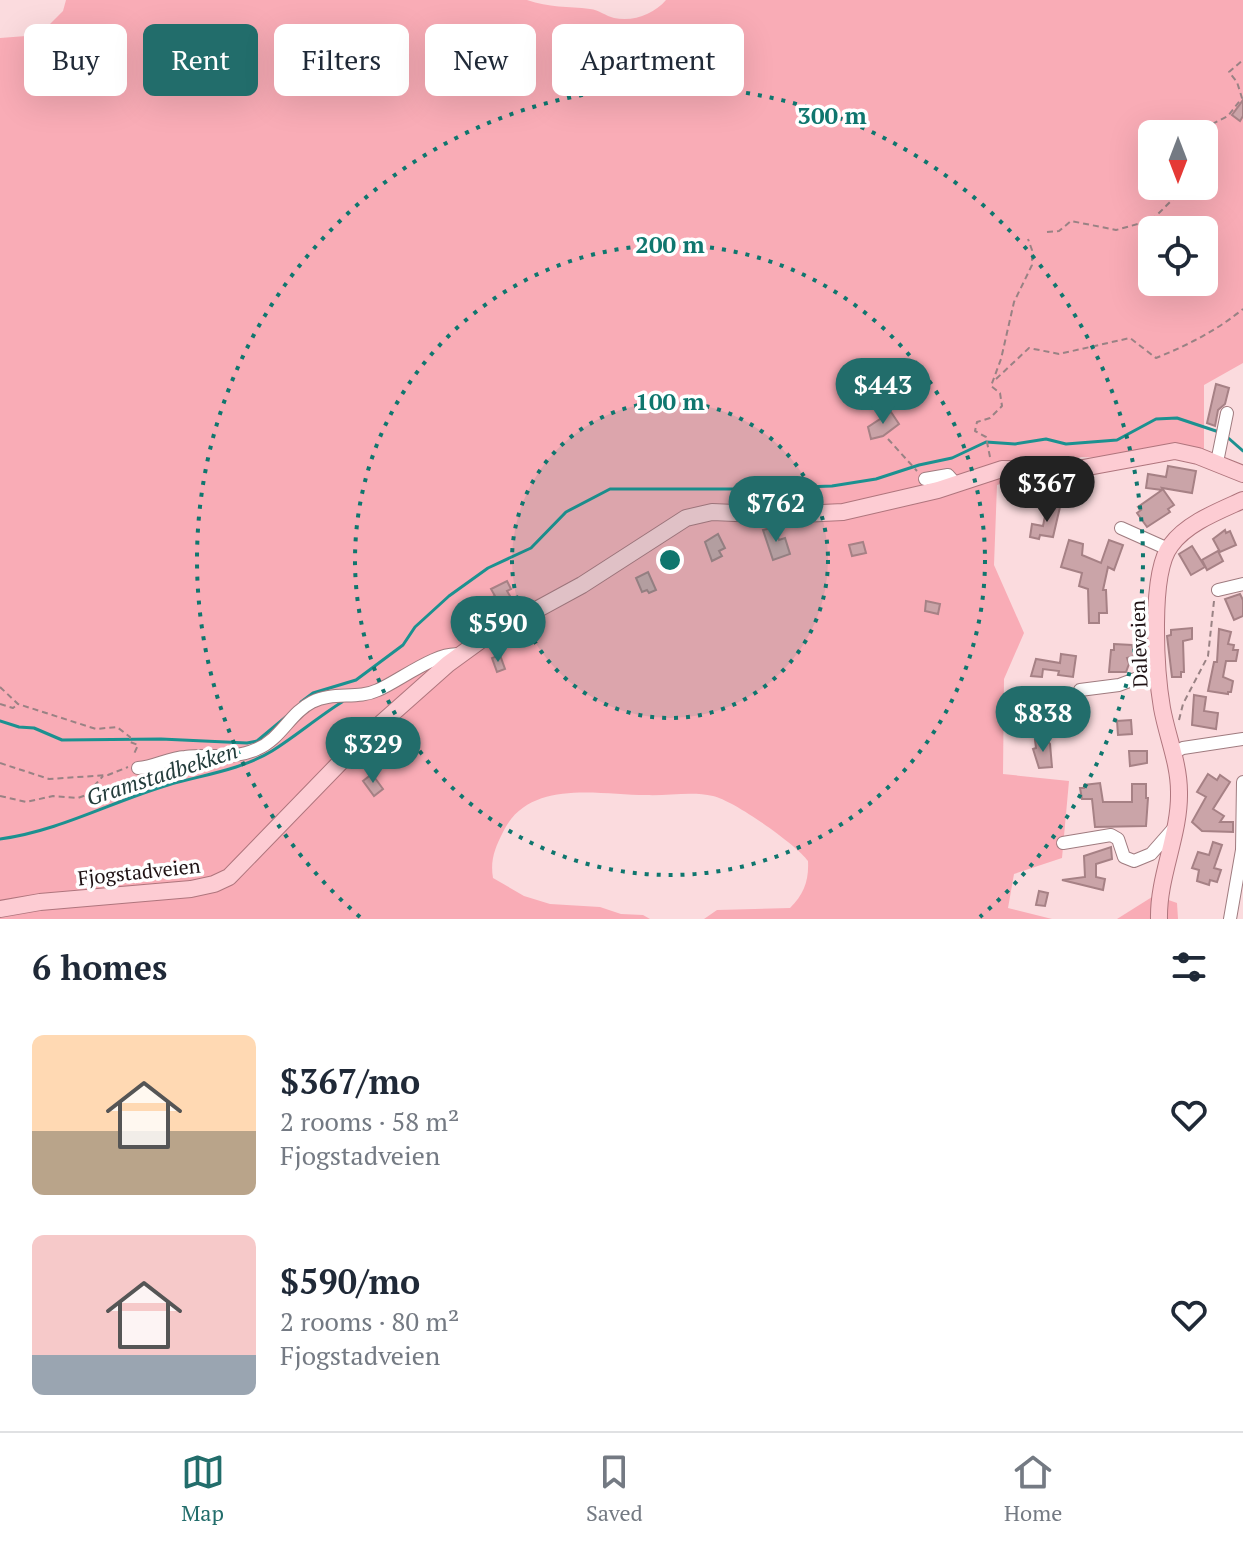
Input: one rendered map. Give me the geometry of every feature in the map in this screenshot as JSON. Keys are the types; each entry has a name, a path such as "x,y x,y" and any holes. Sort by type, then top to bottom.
{"main road":[{"name":"Fjogstadveien","path":"0,909 40,902 191,889 229,877 388,715 461,655 481,640 582,585 686,518 712,512 780,515 843,512 927,493 1002,469 1072,470 1175,451 1217,462 1243,474"},
{"path":"1168,549 1196,524 1243,500"},
{"name":"Daleveien","path":"1159,919 1161,890 1176,827 1179,787 1162,705 1159,670 1158,580 1168,549"}],"street":[{"path":"1217,462 1227,413"},
{"path":"920,474 948,475 955,483"},
{"path":"1121,528 1168,549"},
{"path":"1218,590 1243,584"},
{"path":"135,767 154,766 187,756 232,757 256,750 277,736 303,708 315,700 374,692 439,657 452,653 461,655"},
{"path":"1080,690 1119,685 1159,670"},
{"path":"1173,753 1183,748 1243,739"},
{"path":"1230,919 1242,850 1243,782"},
{"path":"1063,843 1111,835 1118,839 1124,857 1134,861 1151,854 1176,827"}],"path":[{"path":"1218,121 1228,116 1242,98 1237,82 1229,72 1243,60"},
{"path":"1047,232 1059,231 1071,221 1116,230 1152,220 1172,200"},
{"path":"996,379 1014,302 1032,265 1028,239"},
{"path":"989,445 986,437 975,431 977,422 990,418 1002,406 1000,393 991,386 1029,348 1059,354 1130,338 1156,358 1222,327 1243,309"},
{"path":"888,439 920,474"},
{"path":"1179,720 1183,704 1208,656 1214,599 1218,590"},
{"path":"0,687 18,704 96,729 117,727 130,737 130,742 138,745 135,767 104,775 49,779 0,763"},
{"path":"0,704 13,708 18,704"},
{"path":"0,796 26,802 53,796 78,798 86,795 104,775"}],"shaded area":[{"path":"66,0 527,0 629,19 643,16 666,0 1243,0 1243,363 1204,385 1204,451 1141,460 1081,457 997,485 994,565 1024,633 1004,679 1003,774 1069,781 1062,858 1014,874 1008,908 1052,919 704,919 717,910 790,908 805,887 808,861 764,824 713,796 587,792 547,797 530,803 515,815 496,849 493,878 524,896 550,904 600,907 650,919 0,919 0,38 24,36 24,96 127,96 127,24 50,24 63,11"},
{"path":"1152,897 1177,903 1178,919 1117,919"}],"building":[{"path":"1243,100 1243,116 1240,121 1232,115"},
{"path":"1216,384 1229,388 1225,404 1218,410 1215,426 1207,423"},
{"path":"891,412 899,424 883,436 871,439 868,427"},
{"path":"1168,466 1196,471 1192,493 1162,488 1174,505 1168,509 1170,512 1147,527 1137,513 1141,510 1138,507 1162,490 1146,488 1148,474 1166,477"},
{"path":"1047,506 1060,507 1053,537 1030,537 1032,524 1043,526"},
{"path":"775,527 779,540 785,538 790,554 773,560 763,530"},
{"path":"1225,530 1226,533 1230,531 1236,545 1220,552 1213,539"},
{"path":"718,534 725,548 719,551 722,556 712,561 705,542"},
{"path":"1069,540 1083,544 1082,555 1101,563 1109,540 1123,545 1114,570 1108,567 1103,590 1106,590 1107,613 1099,613 1099,623 1089,623 1088,589 1079,586 1082,573 1061,567"},
{"path":"863,542 866,553 852,556 849,545"},
{"path":"1192,546 1205,567 1191,575 1179,554"},
{"path":"1218,551 1223,561 1207,570 1202,560"},
{"path":"648,572 656,590 649,593 647,590 642,592 636,578"},
{"path":"507,581 511,589 507,591 513,601 502,606 505,612 496,616 491,606 490,598 495,596 491,589"},
{"path":"1240,594 1243,616 1234,620 1225,599"},
{"path":"926,601 940,604 938,614 925,611"},
{"path":"1192,628 1192,639 1183,641 1184,672 1181,672 1181,677 1172,677 1167,636 1171,635 1171,630"},
{"path":"1219,629 1231,632 1228,644 1234,645 1233,650 1238,650 1236,661 1226,661 1223,677 1233,681 1228,694 1208,691 1214,662 1217,662"},
{"path":"1114,644 1132,645 1135,656 1127,658 1129,664 1126,672 1109,672"},
{"path":"1061,654 1076,656 1073,677 1043,669 1042,677 1031,676 1036,659 1060,663"},
{"path":"500,655 505,669 497,672 492,658"},
{"path":"1194,695 1206,697 1204,711 1218,713 1216,729 1192,725"},
{"path":"1034,703 1037,729 1021,731 1018,705"},
{"path":"1131,720 1132,734 1118,735 1117,721"},
{"path":"401,729 412,747 400,755 388,737"},
{"path":"1046,739 1050,744 1052,767 1039,768 1033,749 1036,748 1035,740"},
{"path":"1129,751 1147,751 1147,763 1130,766"},
{"path":"372,774 383,789 374,796 363,781"},
{"path":"1208,774 1217,780 1220,775 1230,782 1213,809 1224,816 1220,822 1233,822 1233,832 1202,831 1192,822 1206,797 1197,792"},
{"path":"1100,783 1103,802 1132,802 1132,784 1146,784 1146,826 1095,827 1092,799 1082,799 1080,788"},
{"path":"1213,842 1222,845 1214,868 1221,870 1217,882 1210,880 1209,885 1197,881 1199,870 1192,868 1198,852 1209,855"},
{"path":"1111,847 1112,859 1096,864 1096,877 1105,879 1103,890 1062,880 1085,877 1084,856"},
{"path":"1039,891 1048,893 1045,906 1036,905"}],"waterway":[{"path":"301,702 313,693 356,680 403,645 415,627 449,596 488,568 531,548 566,512 610,489 832,486 876,479 952,458 986,442 1015,444 1046,439 1066,444 1117,440 1156,419 1177,418 1219,432"},
{"path":"1226,436 1243,451"},
{"name":"Gramstadbekken","path":"0,839 43,830 168,785 260,758 342,702"},
{"path":"0,721 34,728 62,740 161,739 247,743 257,741 287,716"}]}
